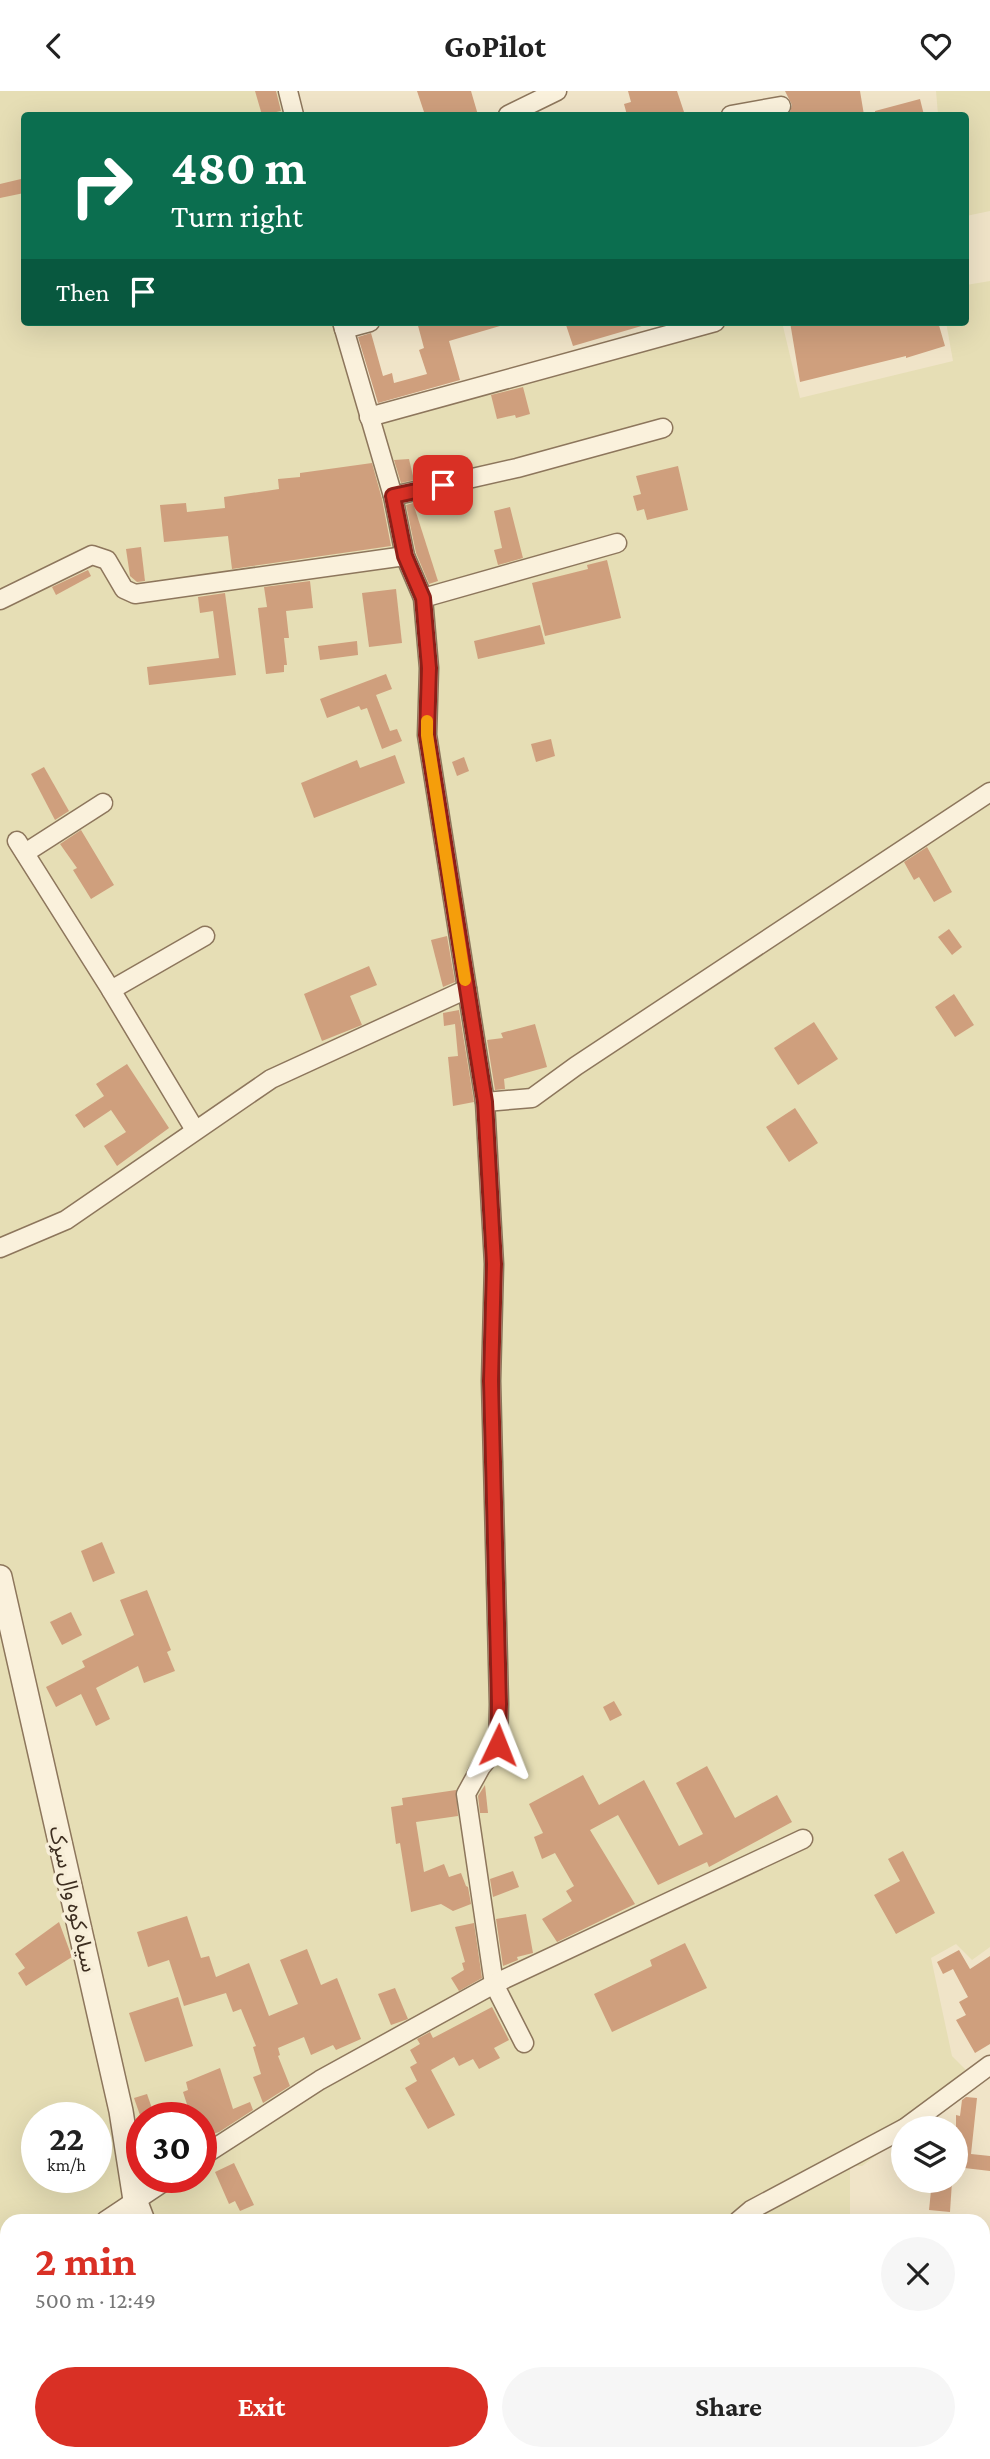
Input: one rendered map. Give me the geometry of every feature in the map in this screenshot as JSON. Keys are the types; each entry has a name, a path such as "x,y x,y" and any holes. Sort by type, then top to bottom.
{"street":[{"path":"289,91 293,112"},
{"path":"514,112 557,91"},
{"path":"748,112 781,106"},
{"path":"343,326 393,496 405,556 423,598 429,668 427,735 485,1102 494,1264 491,1381 498,1745 481,1767 466,1794 494,1984 524,2043"},
{"path":"369,417 700,326"},
{"path":"393,496 517,468 663,428"},
{"path":"423,598 617,543"},
{"path":"0,600 92,555 107,559 124,589 135,594 405,556"},
{"path":"485,1102 532,1098 576,1066 990,792"},
{"path":"103,803 21,847 195,1130"},
{"path":"111,991 205,936"},
{"path":"0,1248 66,1220 271,1079 467,989"},
{"name":"سیاه کوه وال سړک","path":"0,1577 121,2111 139,2210"},
{"path":"217,2147 320,2080 494,1984 803,1839"},
{"path":"921,2116 990,2065"},
{"path":"746,2214 891,2136"},
{"path":"139,2210 155,2193"}],"shaded area":[{"path":"0,91 288,91 293,112 21,112 21,326 343,326 370,417 700,326 783,326 800,398 953,361 947,326 969,326 969,284 990,281 990,1947 972,1960 956,1944 931,1958 952,2056 977,2081 930,2116 891,2116 891,2145 862,2166 850,2166 850,2214 0,2214"},
{"path":"936,91 990,91 990,211 969,215 969,112 938,112"}],"building":[{"path":"255,91 276,91 281,111 261,112"},
{"path":"417,91 471,91 477,112 424,112"},
{"path":"628,91 677,91 684,112 626,112 624,104 631,102"},
{"path":"785,91 860,91 864,112 790,112 792,105"},
{"path":"920,99 923,112 875,112"},
{"path":"21,179 21,194 0,198 0,184"},
{"path":"418,326 500,326 449,341 460,380 378,403 358,337 371,333 383,376 392,373 394,383 427,374 419,350 424,348"},
{"path":"566,326 642,326 573,346"},
{"path":"791,326 939,326 945,346 906,358 800,382"},
{"path":"523,387 530,414 497,419 491,395"},
{"path":"409,459 414,480 401,483 394,460"},
{"path":"372,463 391,546 232,569 228,536 164,542 160,505 186,503 187,512 225,508 224,497 279,489 278,479 300,477 300,473"},
{"path":"678,466 688,510 647,520 644,509 637,511 633,496 641,494 636,476"},
{"path":"413,503 438,581 429,584 416,553 406,505"},
{"path":"510,507 523,558 498,565 494,550 502,548 494,511"},
{"path":"141,547 145,581 137,582 130,576 126,549"},
{"path":"607,560 621,618 545,636 532,583 588,569 587,565"},
{"path":"88,570 91,576 56,595 52,587"},
{"path":"310,581 313,608 286,611 289,638 284,638 287,665 284,665 284,672 266,674 258,608 267,607 264,587"},
{"path":"396,589 402,643 369,647 362,593"},
{"path":"225,593 236,675 149,685 147,667 219,658 213,611 200,613 198,597"},
{"path":"540,625 545,644 478,659 474,641"},
{"path":"357,641 358,655 320,660 318,646"},
{"path":"386,674 392,689 376,695 390,731 397,729 402,741 382,749 367,708 361,710 359,706 327,718 320,699"},
{"path":"551,739 555,756 536,762 531,744"},
{"path":"395,755 405,783 314,818 301,783 357,760 360,768"},
{"path":"464,757 469,771 457,776 452,762"},
{"path":"44,767 69,811 55,820 31,774"},
{"path":"81,830 114,885 91,899 73,870 77,868 60,844"},
{"path":"927,847 952,892 934,902 919,877 914,880 904,862"},
{"path":"949,929 962,947 952,955 938,937"},
{"path":"447,936 455,982 443,987 431,940"},
{"path":"369,966 377,985 350,996 362,1025 322,1041 304,994"},
{"path":"954,994 974,1025 955,1037 935,1007"},
{"path":"459,1010 474,1102 453,1106 448,1057 458,1056 455,1024 444,1026 443,1013"},
{"path":"814,1022 838,1059 798,1085 774,1048"},
{"path":"535,1024 547,1067 504,1079 505,1089 495,1090 487,1040 503,1038 501,1033"},
{"path":"127,1064 169,1128 117,1166 104,1146 126,1132 111,1110 84,1128 75,1115 104,1096 96,1084"},
{"path":"795,1108 818,1143 789,1162 766,1127"},
{"path":"102,1542 115,1573 93,1582 81,1551"},
{"path":"147,1590 171,1650 167,1652 175,1671 144,1683 138,1666 96,1688 110,1719 96,1726 81,1694 56,1707 46,1687 85,1667 82,1661 134,1635 120,1600"},
{"path":"71,1612 82,1635 62,1645 50,1622"},
{"path":"614,1701 622,1715 610,1721 603,1707"},
{"path":"707,1766 735,1818 777,1795 792,1822 709,1867 707,1862 658,1885 618,1815 590,1830 635,1904 557,1942 542,1919 572,1901 566,1891 574,1886 555,1853 542,1859 534,1837 543,1833 529,1804 583,1775 599,1805 644,1780 679,1846 703,1834 676,1783"},
{"path":"485,1785 488,1813 480,1813 478,1796"},
{"path":"456,1790 458,1816 416,1822 424,1872 444,1864 449,1877 461,1873 468,1887 471,1904 453,1911 441,1904 411,1912 400,1843 396,1844 391,1807 403,1805 402,1798"},
{"path":"903,1851 935,1913 896,1934 874,1895 900,1881 888,1859"},
{"path":"513,1871 519,1887 493,1897 490,1879"},
{"path":"526,1914 533,1953 517,1957 518,1960 503,1966 496,1919"},
{"path":"187,1916 201,1958 209,1956 216,1977 249,1963 269,2016 298,2004 280,1960 307,1949 321,1985 337,1978 361,2039 336,2050 333,2045 311,2055 304,2037 278,2048 278,2056 290,2086 263,2103 253,2077 261,2074 253,2047 256,2046 241,2009 233,2012 226,1993 184,2006 169,1960 148,1967 137,1932"},
{"path":"59,1922 72,1957 26,1986 18,1973 25,1968 15,1954"},
{"path":"474,1923 482,1978 459,1991 451,1978 464,1970 462,1963 465,1962 455,1927"},
{"path":"685,1943 707,1988 612,2032 594,1994 652,1966 650,1960"},
{"path":"959,1950 970,1969 990,1956 990,2044 975,2053 956,2020 966,2015 959,2002 968,1997 953,1969 943,1974 937,1962"},
{"path":"395,1988 408,2019 391,2025 378,1994"},
{"path":"178,1997 193,2046 145,2062 129,2013"},
{"path":"492,2007 509,2040 494,2048 500,2058 479,2069 473,2059 459,2066 454,2057 431,2070 455,2115 428,2129 405,2088 417,2081 410,2067 417,2063 410,2050 420,2044 417,2039 430,2032 433,2038"},
{"path":"220,2068 233,2109 250,2102 253,2110 217,2133 217,2102 186,2102 183,2092 188,2090 186,2082"},
{"path":"147,2094 150,2102 135,2102 134,2098"},
{"path":"966,2097 977,2098 971,2154 990,2156 990,2171 968,2168 968,2116 960,2116 962,2100"},
{"path":"234,2163 254,2205 240,2211 235,2201 229,2204 217,2171"},
{"path":"931,2193 951,2193 950,2212 929,2210"}],"slow traffic":[{"path":"427,721 465,980"}],"route":[{"path":"443,485 393,496 405,556 423,598 429,668 427,735 485,1102 494,1264 491,1381 498,1745"}]}
